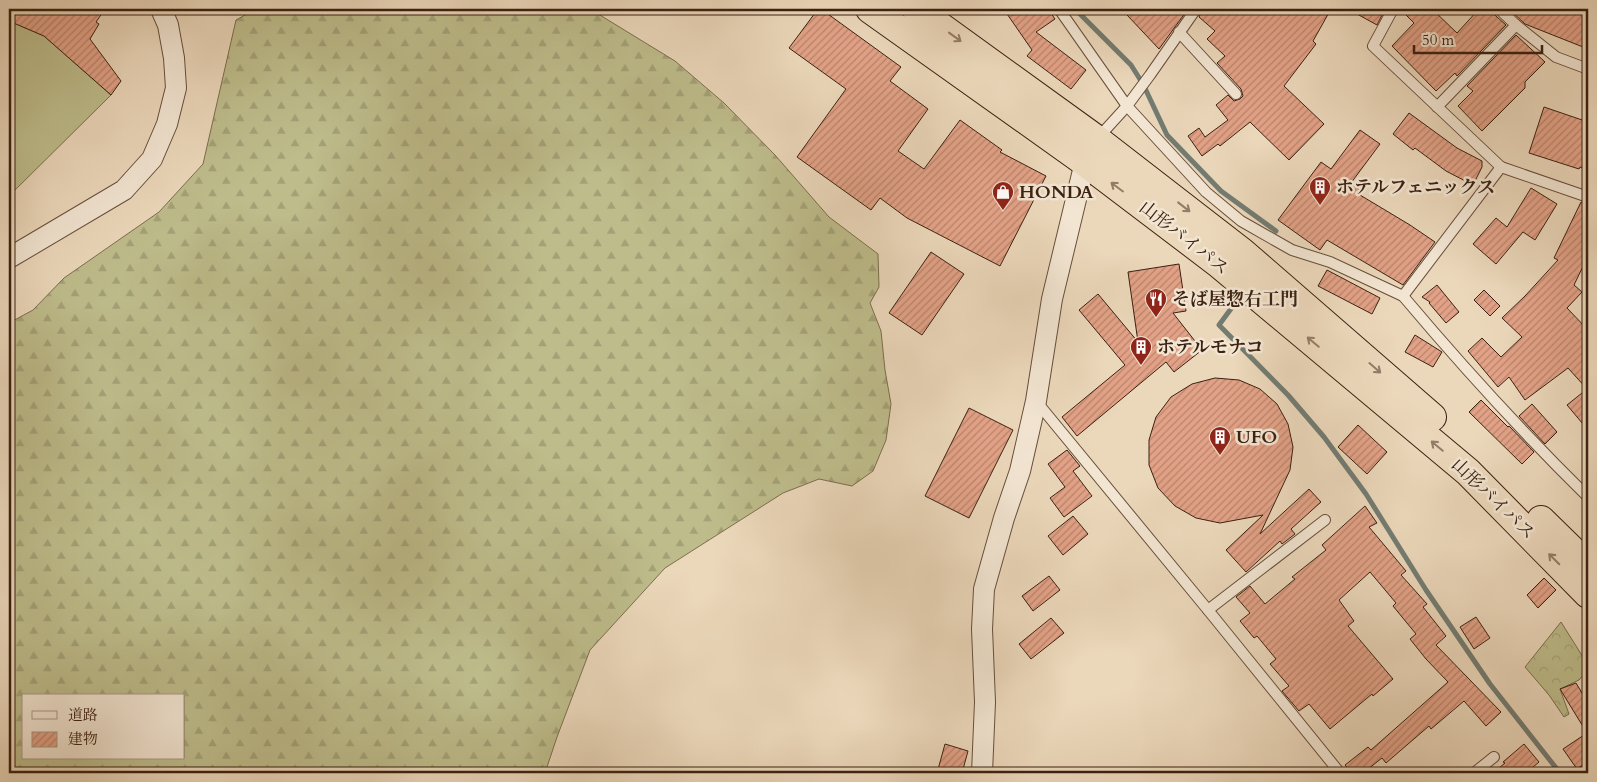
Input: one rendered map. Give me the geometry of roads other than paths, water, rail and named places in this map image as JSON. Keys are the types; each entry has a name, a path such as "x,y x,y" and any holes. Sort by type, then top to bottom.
{"highway":[{"name":"山形バイパス","path":"870,9 1090,151 1250,259 1475,456 1588,566"},
{"name":"山形バイパス","path":"916,9 1090,151 1218,263 1468,472 1588,594"}],"street":[{"path":"9,258 124,190 152,159 167,124 176,88 174,58 168,25 161,9"},
{"path":"982,773 985,702 982,628 984,588 1020,471 1036,401 1052,299 1090,151"}],"lane":[{"path":"1059,9 1127,106 1206,192 1241,221 1292,250 1330,262 1403,296 1494,401 1588,497"},
{"path":"1090,151 1127,106 1196,9"},
{"path":"1393,9 1373,46 1501,167 1588,197"},
{"path":"1499,9 1556,57 1588,69"},
{"path":"1437,107 1516,25"},
{"path":"1179,32 1236,94"},
{"path":"1403,296 1501,167"},
{"path":"1036,401 1340,773"},
{"path":"1208,610 1325,520"},
{"path":"1474,773 1494,757"}],"waterway":[{"path":"1075,9 1131,65 1143,84 1167,135 1221,191 1276,231"},
{"path":"1236,302 1219,325 1288,395 1324,437 1366,494 1426,590 1490,684 1560,773"}],"place":[{"name":"ホテルフェニックス","path":"1320,206"},
{"name":"HONDA","path":"1003,211"},
{"name":"そば屋惣右工門","path":"1156,318"},
{"name":"ホテルモナコ","path":"1141,366"},
{"name":"UFO","path":"1220,456"}]}
